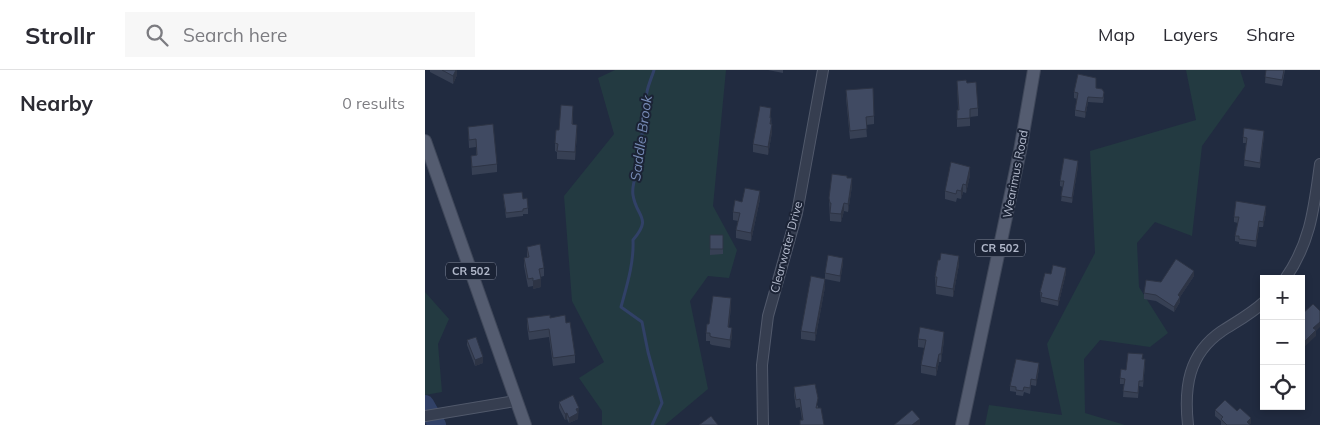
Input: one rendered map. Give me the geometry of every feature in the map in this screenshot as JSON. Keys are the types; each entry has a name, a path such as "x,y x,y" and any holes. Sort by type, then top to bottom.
{"main road":[{"name":"Wearimus Road","path":"963,425 1021,151 1034,70"},
{"name":"CR 502","path":"425,142 525,425"}],"street":[{"name":"Clearwater Drive","path":"763,425 762,365 768,316 797,213 823,70"},
{"path":"1287,275 1301,252 1313,216 1320,164"},
{"path":"1188,425 1187,388 1192,369 1201,352 1221,332 1260,305"},
{"path":"425,416 515,401"}],"shaded area":[{"path":"615,70 726,70 713,206 737,250 729,278 708,276 690,301 708,389 665,425 602,425 602,411 579,378 604,362 572,301 564,196 614,134 598,78"},
{"path":"1186,70 1240,70 1245,86 1202,146 1192,236 1155,222 1137,243 1139,287 1168,333 1150,347 1100,340 1084,359 1085,413 1125,425 985,425 989,405 1062,415 1047,344 1095,253 1090,151 1196,120"},
{"path":"425,292 449,319 438,344 442,392 425,395"}],"building":[{"path":"442,70 456,70 453,76"},
{"path":"1266,70 1284,70 1282,80 1265,77"},
{"path":"1078,74 1096,78 1096,88 1102,89 1104,92 1103,98 1088,97 1085,112 1075,110 1078,93 1074,92"},
{"path":"966,80 967,83 976,82 978,108 970,109 970,118 957,119 957,110 959,110 957,81"},
{"path":"873,88 874,116 866,117 867,129 850,131 846,90"},
{"path":"561,105 573,106 572,124 577,125 575,152 557,151 558,144 555,143 556,130 559,130"},
{"path":"760,106 771,108 770,124 772,124 768,147 753,144"},
{"path":"493,124 497,164 472,167 471,156 477,155 476,139 469,140 468,127"},
{"path":"1244,128 1264,131 1260,163 1244,160 1247,138 1243,137"},
{"path":"1064,158 1078,161 1072,198 1061,196 1064,181 1060,181"},
{"path":"951,162 970,167 966,185 963,184 961,191 957,190 956,194 945,191"},
{"path":"832,174 852,178 848,204 844,203 841,214 830,213 831,203 829,198"},
{"path":"745,188 760,191 751,233 736,230 740,213 733,212 735,200 742,202"},
{"path":"522,192 523,199 527,198 528,208 523,209 523,211 506,213 503,194"},
{"path":"1236,201 1266,206 1263,222 1259,221 1256,241 1239,239 1239,236 1235,236 1239,217 1234,217"},
{"path":"710,235 723,235 723,249 710,249"},
{"path":"540,244 544,268 539,269 541,279 533,281 533,278 528,279 524,258 529,257 527,247"},
{"path":"941,253 959,256 953,289 936,286 937,277 935,277"},
{"path":"828,255 843,258 840,276 825,273"},
{"path":"1176,259 1194,271 1178,295 1180,297 1174,307 1156,295 1144,293 1146,280 1161,282"},
{"path":"1053,265 1066,268 1058,301 1041,297 1042,293 1040,292 1045,273 1051,274"},
{"path":"811,276 825,279 815,333 801,331"},
{"path":"713,296 731,298 728,327 732,328 730,340 712,337 710,333 706,333"},
{"path":"1313,304 1320,311 1320,322 1313,328 1316,330 1305,341 1305,320 1305,311"},
{"path":"550,315 550,318 565,315 566,323 570,322 575,355 553,358 549,329 529,332 527,318"},
{"path":"920,327 944,332 941,354 939,354 936,368 921,365 926,340 918,339"},
{"path":"476,337 483,357 475,360 467,340"},
{"path":"1128,353 1143,354 1142,359 1145,359 1143,381 1139,381 1138,393 1123,391 1125,379 1120,378 1121,369 1126,370"},
{"path":"1016,359 1039,363 1036,380 1031,379 1030,388 1024,387 1023,391 1016,390 1016,387 1010,386"},
{"path":"815,384 818,398 816,408 821,408 824,425 800,425 800,420 803,420 800,399 796,400 794,387"},
{"path":"573,395 579,408 576,409 578,413 569,418 559,402"},
{"path":"1225,400 1237,411 1240,408 1251,418 1247,422 1250,425 1227,425 1221,419 1223,417 1215,410"},
{"path":"912,410 920,419 912,425 894,425"},
{"path":"711,416 718,425 699,425"}],"waterway":[{"name":"Saddle Brook","path":"652,425 662,403 642,322 621,307 631,266 633,240 639,232 643,221 635,202 633,187 640,153 645,100 654,70"},
{"path":"425,404 437,425"}]}
